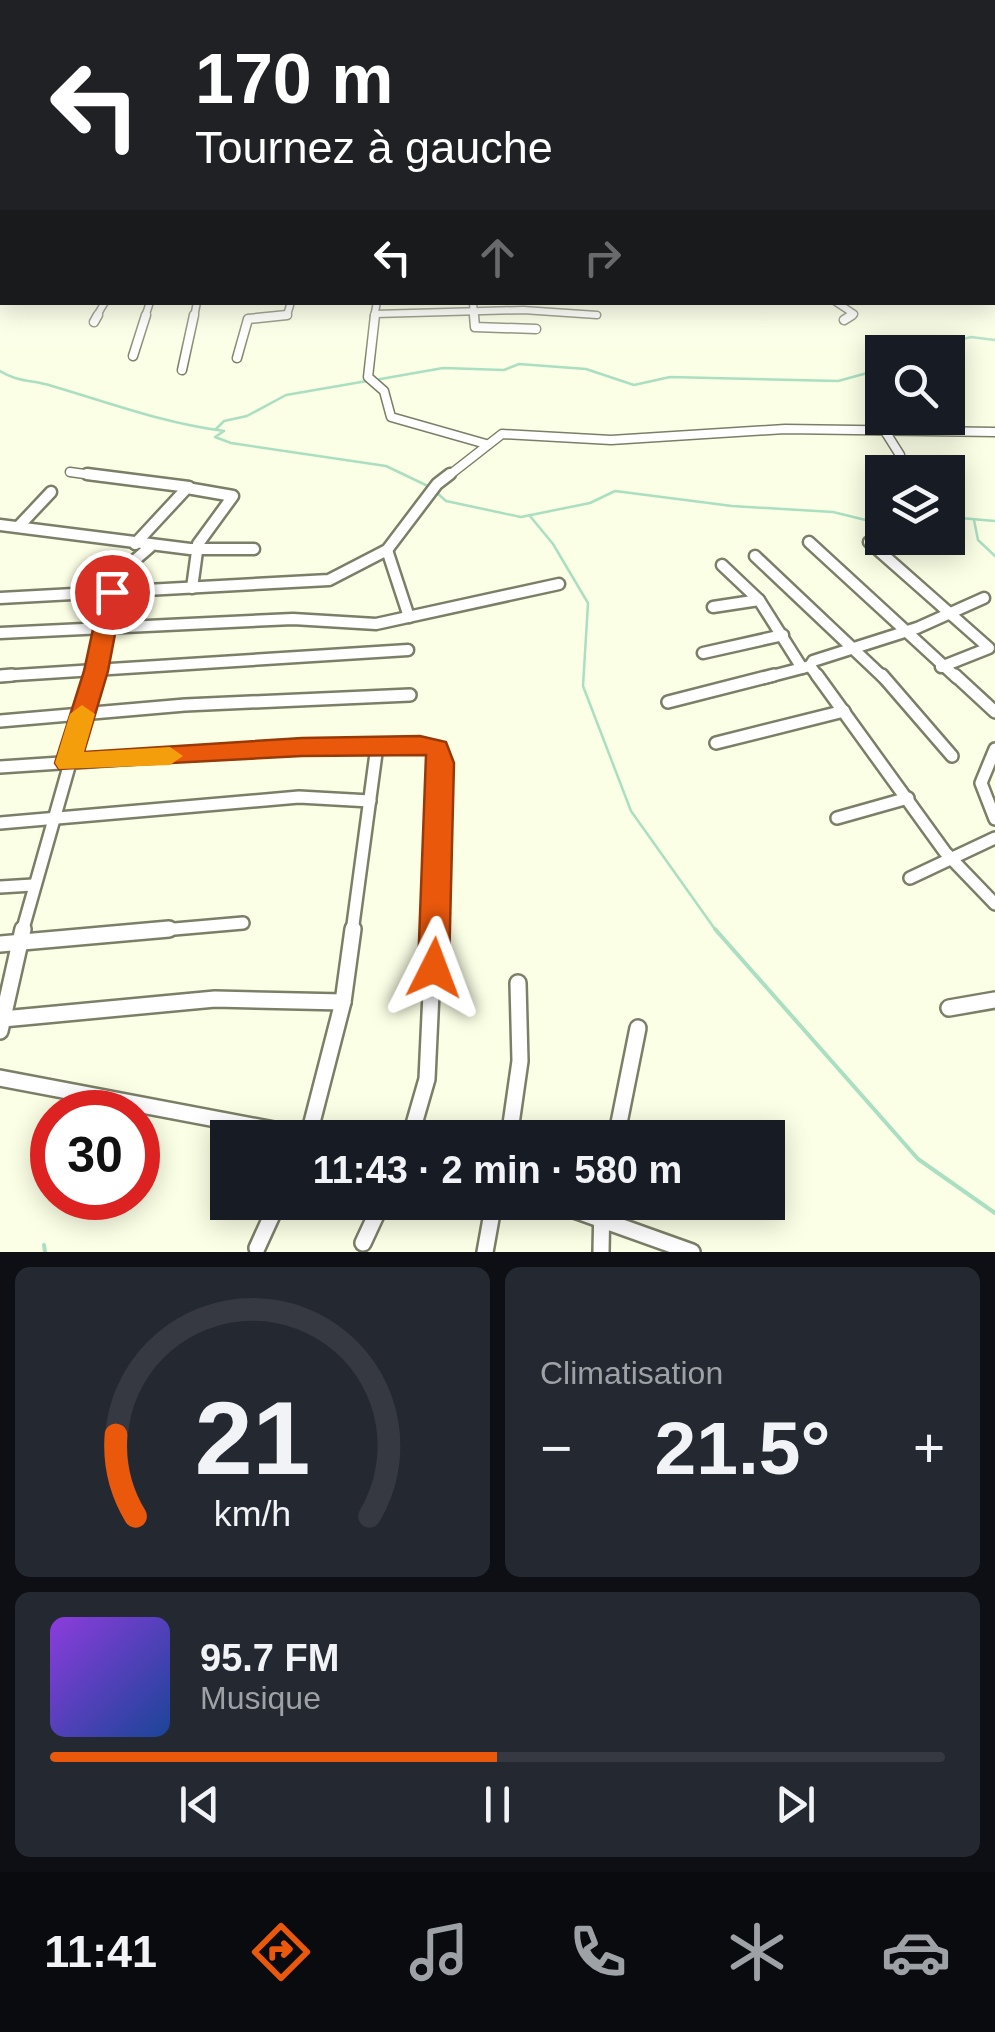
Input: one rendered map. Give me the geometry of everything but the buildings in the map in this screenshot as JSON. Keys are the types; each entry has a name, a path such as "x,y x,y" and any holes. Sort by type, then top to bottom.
{"street":[{"path":"94,322 102,305"},
{"path":"133,356 149,305"},
{"path":"182,370 196,305"},
{"path":"237,358 248,319 290,314 291,305"},
{"path":"376,305 367,354 368,377 384,391 391,417 486,444"},
{"path":"840,305 854,314 844,320"},
{"path":"376,314 475,307 597,316"},
{"path":"475,307 475,328 536,329"},
{"path":"0,598 321,582 387,550 436,484 486,444 507,434 611,440 865,429"},
{"path":"965,431 995,432"},
{"path":"887,435 900,454"},
{"path":"70,472 234,496 196,552 192,588"},
{"path":"135,544 190,487"},
{"path":"19,526 51,492"},
{"path":"0,525 80,532 196,552 254,549"},
{"path":"809,542 941,667 995,712"},
{"path":"150,547 107,584 112,592 96,671 34,886 1,1026 214,999 343,1002"},
{"path":"387,550 410,617"},
{"path":"884,555 989,648 941,667"},
{"path":"755,556 927,722 952,756"},
{"path":"722,566 759,600 953,862 995,904"},
{"path":"0,633 294,619 362,625 560,584"},
{"path":"668,702 806,667 813,661 904,632 984,598"},
{"path":"713,607 759,600"},
{"path":"703,653 783,634"},
{"path":"0,676 408,650"},
{"path":"0,721 410,694"},
{"path":"716,743 844,712"},
{"path":"0,767 377,746 428,745 441,755 427,1079 415,1120"},
{"path":"315,1120 343,1002 377,746"},
{"path":"995,749 978,784 980,800 995,818"},
{"path":"0,823 298,797 370,801"},
{"path":"837,818 908,798"},
{"path":"910,878 953,862 995,838"},
{"path":"0,887 34,886"},
{"path":"0,944 243,922"},
{"path":"513,1120 522,1044 518,983"},
{"path":"950,1008 995,1000"},
{"path":"620,1120 638,1028"},
{"path":"0,1078 214,1120"},
{"path":"257,1248 270,1220"},
{"path":"363,1242 373,1220"},
{"path":"485,1252 491,1220"},
{"path":"601,1220 601,1252"},
{"path":"624,1220 692,1252"}],"waterway":[{"path":"965,339 995,340"},
{"path":"375,380 443,368 504,370 519,364 586,369 634,385 670,377 838,381 865,374"},
{"path":"0,371 158,418 224,431 215,437 231,443 386,466 430,487"},
{"path":"216,429 224,421 247,416 286,395 367,381"},
{"path":"436,492 446,501 521,517 590,503 615,491 732,506 833,512 865,520"},
{"path":"530,516 553,544 588,603 583,686 631,811 717,932"},
{"path":"965,518 995,521"},
{"path":"974,520 978,540 995,556"},
{"path":"715,929 918,1159 995,1213"},
{"path":"44,1245 45,1252"}],"slow traffic":[{"path":"82,714 68,763 170,756"}],"route":[{"path":"112,592 96,671 68,763 302,747 437,748 441,763 434,968"}]}
